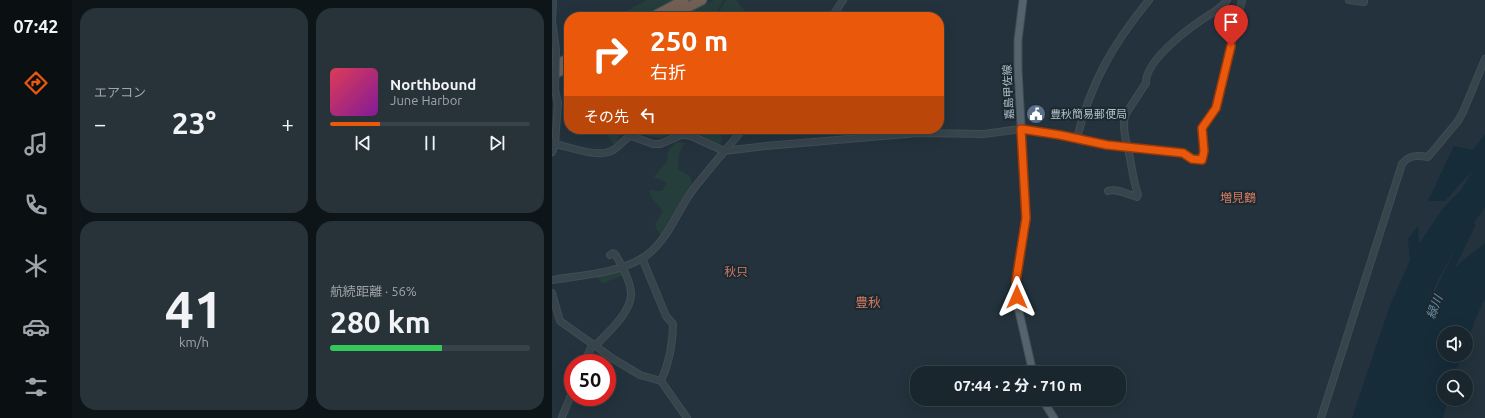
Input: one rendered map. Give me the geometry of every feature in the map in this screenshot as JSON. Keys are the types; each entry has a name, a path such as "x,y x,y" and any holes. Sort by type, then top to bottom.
{"highway":[{"path":"661,12 684,0"},
{"path":"679,12 702,0"},
{"path":"552,67 564,61"},
{"path":"552,75 564,69"}],"main road":[{"name":"嘉島甲佐線","path":"1023,0 1018,47 1026,218 1016,281 1017,297 1024,337 1031,366"},
{"path":"1046,406 1054,418"}],"street":[{"path":"552,152 555,144 558,104 554,92 555,49 552,21 553,0"},
{"path":"835,12 843,0"},
{"path":"1077,138 1088,98 1112,50 1149,0"},
{"path":"1108,191 1116,190 1137,197 1138,195 1131,172 1130,158 1124,128 1124,115 1146,83 1146,78 1157,58 1174,41 1200,20 1219,9 1227,0"},
{"path":"944,133 984,134 1021,129 1127,148 1183,153 1192,159 1202,160 1204,151 1202,128 1216,108 1242,0"},
{"path":"1349,0 1364,2"},
{"path":"1321,418 1402,164 1407,158 1420,155 1428,156 1458,121 1485,59"},
{"path":"552,280 623,267 642,258 656,248 692,192 739,134"},
{"path":"555,144 594,153 605,153 615,149 631,136 653,144 660,144 681,135 691,136 724,151 907,134"},
{"path":"589,354 594,346 620,319 631,301 631,292 623,267 615,254 610,254"},
{"path":"642,258 666,316 673,324 673,340 668,365 661,381"},
{"path":"552,293 560,321 594,346 640,375 661,381 687,418"},
{"path":"562,416 566,406"}],"green space":[{"path":"647,0 675,0 652,12 624,12"},
{"path":"714,0 723,0 717,12 690,12"},
{"path":"726,0 736,0 744,10 744,12 719,12"},
{"path":"606,134 620,134 615,146"},
{"path":"645,134 672,134 659,138"},
{"path":"690,134 721,134 722,141 718,145"},
{"path":"676,142 685,142 679,154 678,169 690,176 693,187 661,235 655,224 663,211 651,197 649,190 662,191 667,183 654,177 667,161 668,151"},
{"path":"622,270 624,275 602,284 597,276"}],"water":[{"path":"1485,134 1485,207 1454,250 1429,298 1460,263 1485,243 1485,299 1473,326 1437,326 1437,362 1459,362 1457,370 1437,370 1437,406 1446,406 1443,418 1352,418 1389,308 1410,260 1408,239 1418,226 1419,244 1443,208 1461,190 1473,170 1445,201 1428,201 1454,146 1473,150"}],"waterway":[{"name":"緑川","path":"1440,290 1471,225"}],"place":[{"name":"豊秋簡易郵便局","path":"1036,114"}],"district":[{"name":"増見鶴","path":"1238,197"},
{"name":"秋只","path":"736,271"},
{"name":"豊秋","path":"868,302"}],"route":[{"path":"1017,297 1016,281 1026,218 1021,129 1127,148 1142,148 1183,153 1192,159 1202,160 1204,151 1202,128 1216,108 1231,46"}]}
